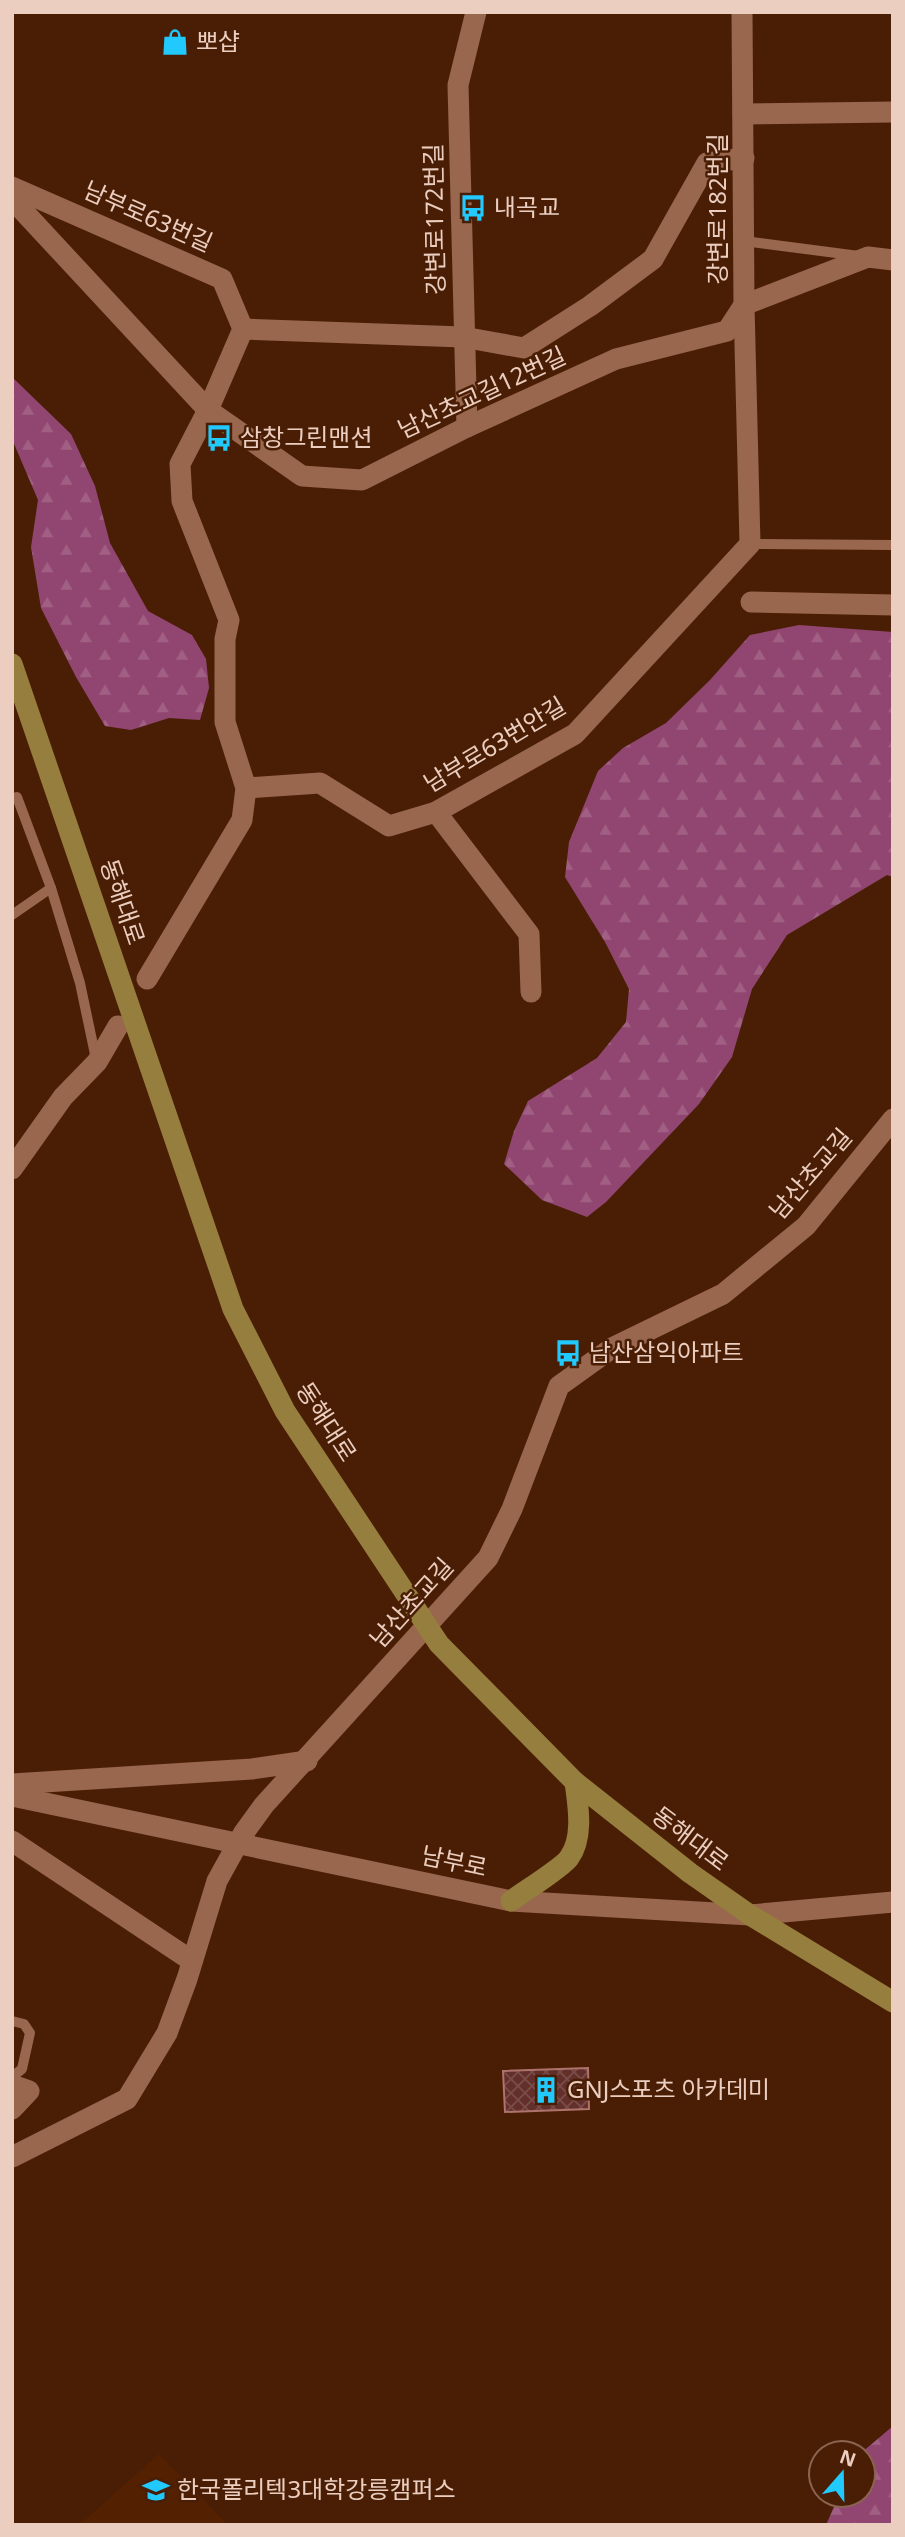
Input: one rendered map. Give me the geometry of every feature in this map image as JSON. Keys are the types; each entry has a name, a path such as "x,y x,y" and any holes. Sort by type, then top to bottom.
{"main road":[{"name":"동해대로","path":"12,664 233,1309 285,1411 439,1644 575,1782 690,1873 750,1915 893,2002"},
{"path":"511,1900 569,1858 577,1837 579,1815 575,1782"}],"street":[{"name":"강변로172번길","path":"467,428 458,85 476,12"},
{"name":"강변로182번길","path":"742,12 744,304 750,544"},
{"name":"강변로182번길","path":"743,114 892,112"},
{"path":"147,979 242,820 246,788 225,722 225,639 229,620 182,501 180,464 208,410 243,329 463,337 524,348 590,306 653,259 707,163 744,158"},
{"name":"남부로63번길","path":"12,187 222,279 243,329"},
{"name":"남산초교길12번길","path":"12,200 208,410 302,476 362,480 616,359 727,331 744,304"},
{"path":"744,304 868,257 893,260"},
{"name":"남부로63번안길","path":"246,788 320,783 389,826 436,813 575,734 750,544"},
{"path":"751,602 893,606"},
{"path":"436,813 529,934 531,992"},
{"path":"12,1169 63,1097 97,1062 118,1026"},
{"name":"남산초교길","path":"12,2157 127,2099 167,2033 217,1881 243,1834 264,1805 307,1761 488,1558 512,1509 558,1385 612,1348 723,1294 806,1226 893,1119"},
{"path":"12,1784 252,1769 307,1761"},
{"name":"남부로","path":"12,1796 511,1900 750,1915 893,1902"},
{"path":"12,1841 192,1961"},
{"path":"12,2085 29,2091 12,2109"}],"lane":[{"path":"744,241 868,257"},
{"path":"750,544 893,545"},
{"path":"12,799 18,797 51,888 80,983 97,1062"},
{"path":"12,915 51,888"},
{"path":"12,2021 24,2024 30,2033 22,2068 12,2077"}],"shaded area":[{"name":"한국폴리텍3대학강릉캠퍼스","path":"159,2454 228,2525 79,2525"}],"green space":[{"path":"12,377 71,434 95,486 110,543 148,611 192,635 206,659 209,688 200,720 169,718 131,730 105,726 76,677 41,608 31,547 38,500 12,439"},
{"path":"799,625 893,632 893,877 887,875 787,935 752,989 732,1057 699,1104 606,1202 587,1217 542,1200 504,1164 514,1131 528,1101 597,1058 626,1022 629,989 605,942 565,877 569,842 598,771 623,748 666,723 710,680 750,635"},
{"path":"893,2426 893,2525 826,2525 833,2509 877,2509 877,2440"}],"building":[{"name":"GNJ스포츠 아카데미","path":"588,2068 589,2109 505,2112 503,2071"}],"place":[{"name":"뽀샵","path":"175,42"},
{"name":"내곡교","path":"473,208"},
{"name":"삼창그린맨션","path":"219,438"},
{"name":"남산삼익아파트","path":"568,1353"},
{"name":"GNJ스포츠 아카데미","path":"546,2090"},
{"name":"한국폴리텍3대학강릉캠퍼스","path":"156,2490"}]}
